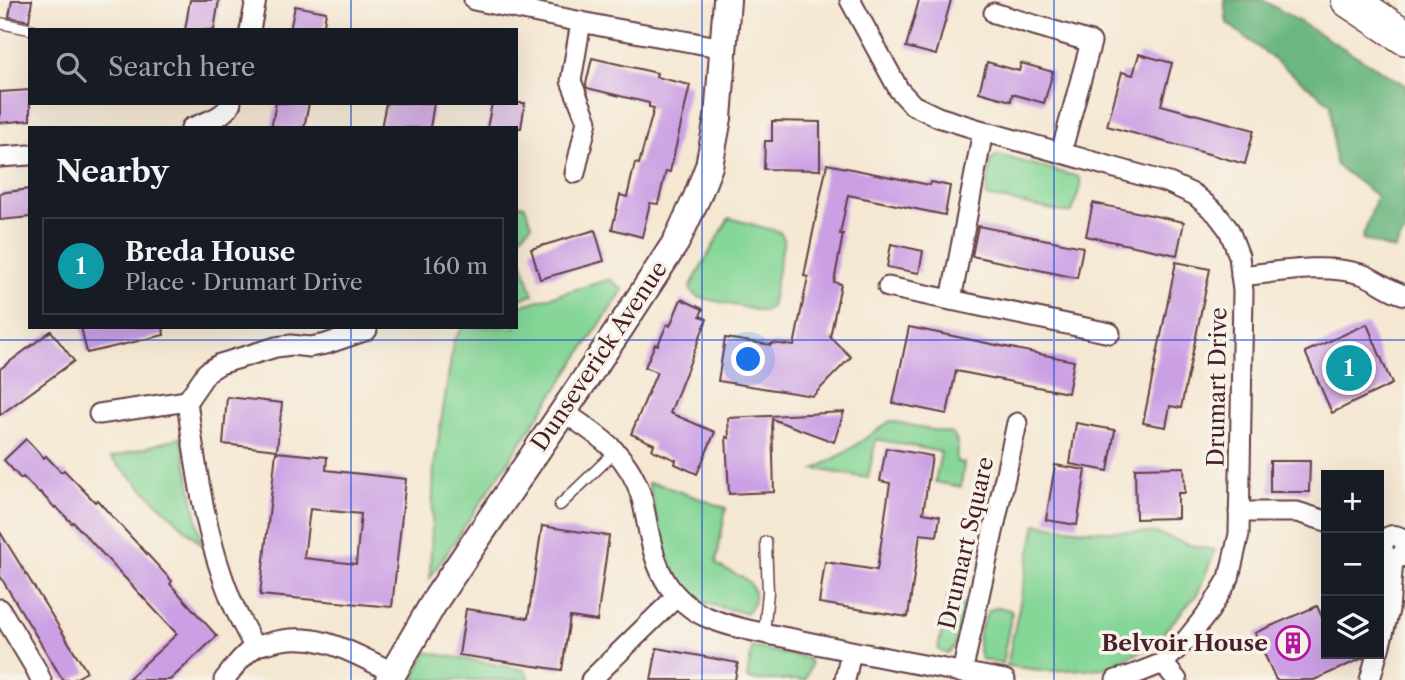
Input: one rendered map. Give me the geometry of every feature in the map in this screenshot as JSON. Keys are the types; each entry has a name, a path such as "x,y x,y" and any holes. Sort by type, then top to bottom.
{"highway":[{"path":"1349,0 1405,37"}],"street":[{"path":"250,28 256,0"},
{"path":"474,0 724,48"},
{"name":"Dunseverick Avenue","path":"391,676 436,599 676,242 709,166 718,118 727,0"},
{"name":"Drumart Drive","path":"850,0 899,90 913,105 938,117 983,131 1169,183 1195,195 1216,213 1229,230 1239,256 1243,291 1239,534 1229,578 1210,610 1163,663 1116,680"},
{"path":"994,13 1091,42 1061,153"},
{"path":"575,173 587,121 571,81 581,22"},
{"path":"198,126 230,105"},
{"path":"951,300 983,131"},
{"path":"0,158 28,155"},
{"path":"1241,276 1323,270 1349,271 1376,280 1405,295"},
{"path":"888,288 1110,333"},
{"path":"254,647 235,609 217,558 201,496 187,401 207,372 220,364 276,347 326,344 367,330"},
{"path":"99,414 187,401"},
{"path":"562,411 604,439 629,466 641,497 657,562 668,585 685,603 707,618 851,652 1005,680"},
{"name":"Drumart Square","path":"962,673 1017,423"},
{"path":"1239,512 1297,512 1321,520"},
{"path":"1384,628 1389,610 1395,544"},
{"path":"591,680 677,596"},
{"path":"0,609 41,680"},
{"path":"225,680 254,647 280,640 309,639 335,644 391,676"},
{"path":"845,680 851,652"},
{"path":"1370,680 1375,659"},
{"path":"1163,663 1177,680"}],"lane":[{"path":"0,23 28,29"},
{"path":"560,505 615,452"},
{"path":"764,633 768,592 766,542"}],"green space":[{"path":"1224,0 1263,0 1405,85 1405,232 1394,250 1362,239 1377,196 1335,164 1331,104 1227,23"},
{"path":"998,155 1079,177 1081,184 1072,212 986,196 991,159"},
{"path":"518,204 525,206 532,224 518,239"},
{"path":"729,218 780,232 784,239 771,307 764,312 698,297 690,287"},
{"path":"518,247 533,295 518,299"},
{"path":"610,279 623,290 430,578 434,467 454,340 462,329 518,329 518,306"},
{"path":"890,421 952,434 957,443 957,462 964,463 961,487 935,482 941,452 876,439 868,478 815,469 843,454"},
{"path":"181,437 202,545 111,458"},
{"path":"648,483 726,508 716,563 748,581 751,586 754,593 753,602 746,613 709,604 693,595 681,583 665,552"},
{"path":"1036,524 1083,530 1156,533 1190,545 1215,550 1198,593 1151,647 1105,668 1048,671 1007,666"},
{"path":"948,595 961,600 964,608 955,646 947,654 938,650"},
{"path":"997,607 1012,613 1001,664 981,659 978,646 985,617 988,611"},
{"path":"752,647 808,659 811,664 805,680 747,678"},
{"path":"426,652 525,670 530,680 414,680"}],"building":[{"path":"12,0 32,0 29,21 9,17"},
{"path":"190,0 219,0 214,28 185,28"},
{"path":"919,0 951,0 936,55 906,47"},
{"path":"295,6 326,12 323,28 290,28"},
{"path":"1139,54 1172,63 1161,105 1254,130 1245,164 1107,126 1122,72 1133,75"},
{"path":"592,58 657,73 656,77 690,85 670,172 666,171 658,204 650,203 642,237 612,229 620,195 627,197 635,163 639,164 654,108 649,107 649,103 587,88"},
{"path":"987,62 1019,71 1021,63 1053,72 1044,103 1012,94 1011,101 979,92"},
{"path":"28,90 30,120 0,123 0,92"},
{"path":"525,103 521,128 487,126 492,105"},
{"path":"276,105 309,105 304,126 271,126"},
{"path":"386,105 434,105 430,126 381,126"},
{"path":"772,121 820,122 820,170 764,169 765,141 772,141"},
{"path":"827,164 930,185 931,182 950,186 945,215 848,195 834,282 841,284 830,337 851,357 813,396 718,381 725,338 794,346 808,277 804,276"},
{"path":"28,189 28,217 0,220 0,193"},
{"path":"1093,203 1184,222 1177,255 1086,236"},
{"path":"978,226 1083,247 1077,278 972,256"},
{"path":"595,230 604,261 540,279 531,249"},
{"path":"891,244 923,251 919,273 887,267"},
{"path":"1176,262 1210,269 1181,408 1170,406 1166,427 1143,423"},
{"path":"681,299 703,309 700,316 707,319 670,413 715,432 697,474 675,464 676,460 652,450 654,444 631,434 657,372 645,367 667,324 670,326"},
{"path":"1367,324 1392,384 1332,413 1305,352"},
{"path":"909,327 1074,361 1068,393 956,371 947,414 893,403"},
{"path":"81,329 163,329 164,335 87,353"},
{"path":"51,331 74,361 0,415 0,369"},
{"path":"227,397 282,403 277,450 223,444"},
{"path":"844,412 834,442 772,419 774,492 729,494 726,437 729,438 728,418"},
{"path":"1076,423 1115,430 1108,471 1070,464"},
{"path":"26,439 61,472 64,470 95,502 97,500 172,581 170,584 217,636 170,680 127,680 177,634 73,522 23,477 21,479 4,460"},
{"path":"886,448 932,456 923,513 940,516 937,536 920,534 908,617 819,603 825,562 877,570 890,483 880,481"},
{"path":"276,452 327,457 326,470 406,479 392,607 260,595","holes":["310,509 361,514 356,564 304,558"]},
{"path":"1270,461 1310,461 1309,492 1270,492"},
{"path":"1055,465 1086,470 1077,525 1046,520"},
{"path":"1184,467 1185,493 1178,493 1178,518 1136,519 1135,468"},
{"path":"542,526 609,536 597,621 570,617 562,670 459,655 466,609 528,618"},
{"path":"0,532 87,672 73,680 63,680 0,576"},
{"name":"Belvoir House","path":"1317,606 1321,615 1321,659 1361,659 1314,680 1276,680 1255,633"},
{"path":"657,648 738,663 735,680 651,680"}],"place":[{"name":"Breda House","path":"1349,368"},
{"name":"Belvoir House","path":"1293,643"}]}
